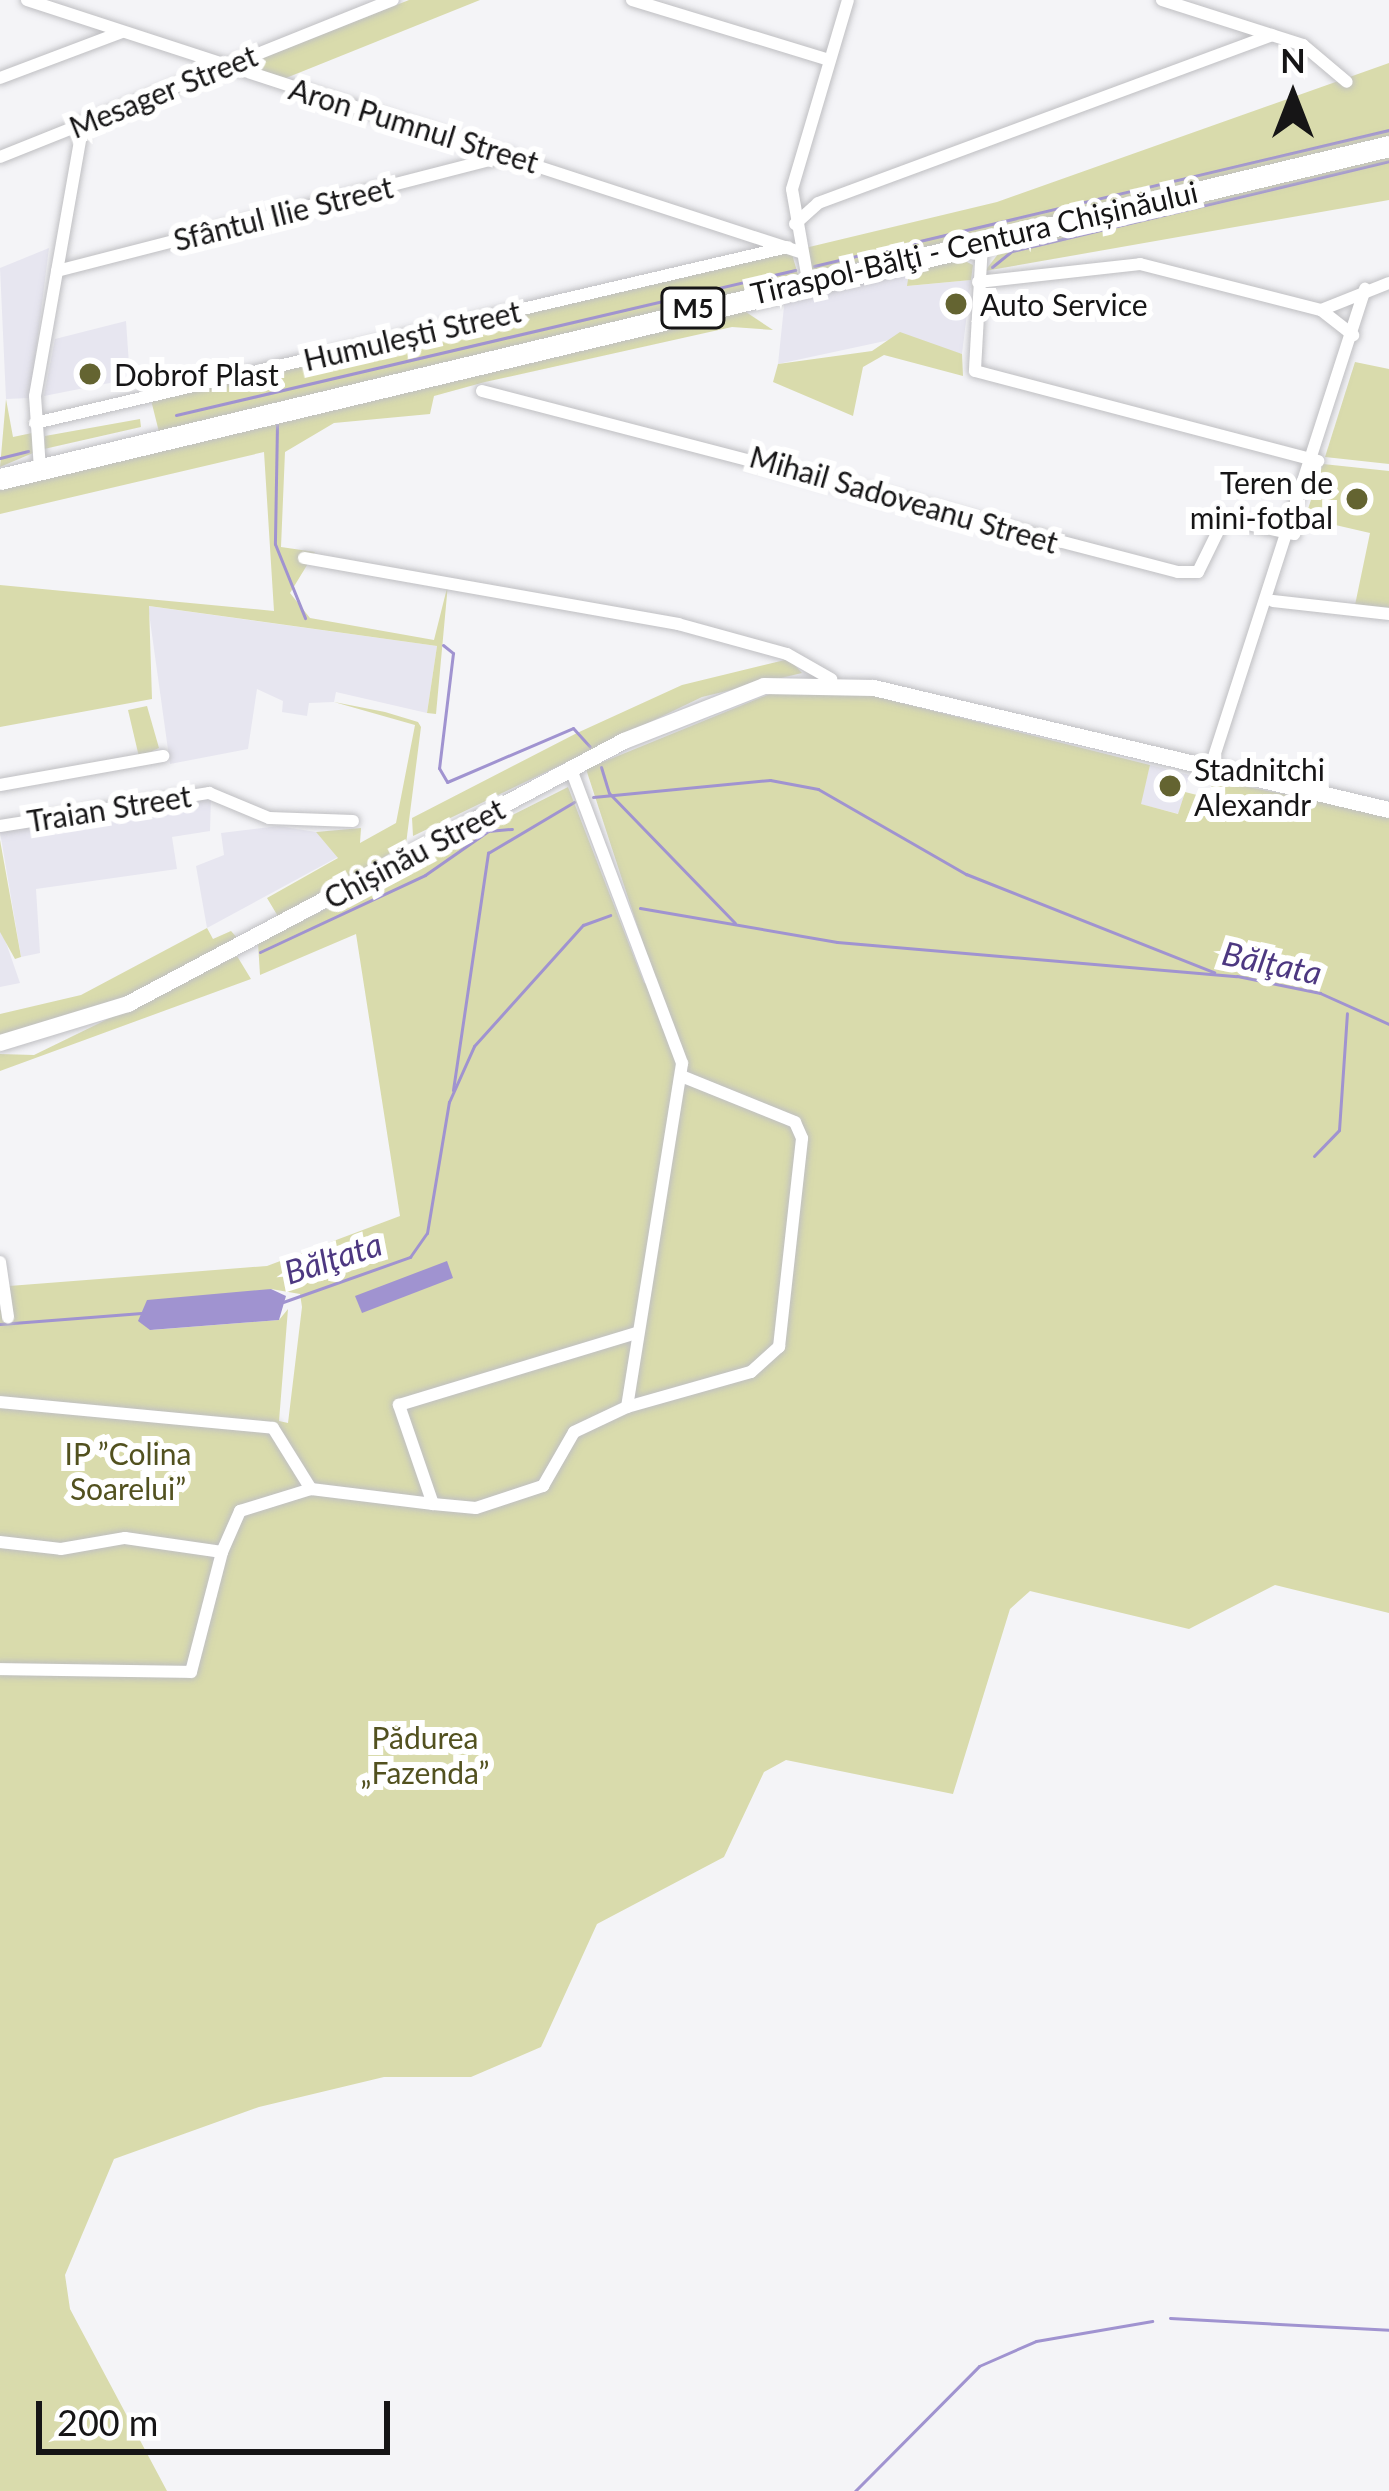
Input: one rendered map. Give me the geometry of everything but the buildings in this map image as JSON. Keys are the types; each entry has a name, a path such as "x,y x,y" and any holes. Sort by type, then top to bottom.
{"highway":[{"name":"Tiraspol-Bălţi - Centura Chișinăului","path":"0,479 983,238 1389,146"}],"street":[{"name":"Aron Pumnul Street","path":"27,0 795,249"},
{"name":"Mesager Street","path":"0,157 393,0"},
{"path":"632,0 829,60"},
{"path":"808,280 795,249 792,189 848,0"},
{"path":"1162,0 1272,34 1347,82"},
{"path":"0,79 124,31"},
{"path":"795,224 818,203 1272,34"},
{"path":"40,469 34,423 83,123"},
{"name":"Sfântul Ilie Street","path":"56,271 509,155"},
{"path":"983,238 975,371 1318,461"},
{"name":"Humulești Street","path":"34,423 795,249"},
{"path":"978,282 1140,264 1321,310 1354,335"},
{"path":"1321,310 1365,289 1389,284"},
{"path":"1208,773 1273,601 1365,289"},
{"name":"Mihail Sadoveanu Street","path":"482,391 1178,572 1198,572 1224,519 1294,534"},
{"name":"Chișinău Street","path":"304,558 678,623 787,654 831,679 1208,773 1389,810"},
{"path":"1273,601 1389,614"},
{"name":"Chișinău Street","path":"0,1043 128,1004 572,770 731,695 831,679"},
{"name":"Traian Street","path":"0,785 163,756"},
{"path":"572,770 681,1076 627,1407"},
{"name":"Traian Street","path":"0,826 209,793 268,818 353,821"},
{"path":"0,1669 191,1672 222,1552 240,1511 310,1489 476,1508 543,1486 574,1432 627,1407 752,1372 779,1347 802,1138 795,1122 681,1076"},
{"path":"0,1262 8,1317"},
{"path":"433,1504 399,1406 636,1333"},
{"path":"0,1402 273,1428 310,1489"},
{"path":"0,1542 61,1550 124,1538 222,1552"}],"shaded area":[{"path":"49,248 30,398 6,399 0,268"},
{"path":"909,269 908,286 971,280 962,354 899,338 778,364 785,297"},
{"path":"126,321 130,379 44,396 55,339"},
{"path":"148,606 437,646 427,713 336,692 334,702 309,703 307,716 282,712 283,701 257,689 248,749 170,764"},
{"path":"1150,765 1189,775 1179,814 1140,804"},
{"path":"211,797 210,831 172,837 177,869 36,889 40,953 21,957 0,832"},
{"path":"278,826 316,832 338,857 207,928 196,866 224,855 221,833"},
{"path":"0,932 20,983 0,987"},
{"path":"447,1261 453,1278 362,1313 355,1296"},
{"path":"271,1289 286,1296 279,1320 150,1330 138,1321 147,1300"}],"green space":[{"path":"409,0 480,0 286,78 242,66"},
{"path":"1389,63 1389,140 812,273 805,248 997,202"},
{"path":"1389,155 1389,200 985,271 1005,245"},
{"path":"791,251 799,278 159,432 151,400"},
{"path":"957,257 973,265 971,280 907,286 909,273"},
{"path":"740,308 773,330 732,327 485,382 434,396 430,414 334,423 285,452 281,547 315,552 290,593 310,618 434,640 448,584 436,714 427,713 437,646 149,606 152,699 0,727 0,585 274,611 264,452 0,514 0,488"},
{"path":"900,332 962,354 963,376 884,355 863,367 853,416 773,382 778,364 872,351"},
{"path":"1355,362 1389,369 1389,464 1325,457"},
{"path":"6,399 13,437 32,433 33,453 0,467"},
{"path":"140,419 141,427 44,449 45,436"},
{"path":"1323,464 1389,471 1389,608 1355,605 1370,533 1305,518"},
{"path":"789,659 802,673 702,697 413,836 412,818 577,733 682,685"},
{"path":"777,691 861,693 1150,765 1141,804 1178,814 1185,792 1209,798 1213,780 1389,815 1389,1613 1275,1585 1189,1629 1030,1591 1010,1609 953,1794 786,1760 764,1772 724,1857 597,1924 541,2047 471,2077 384,2077 259,2107 114,2159 65,2275 70,2309 167,2491 0,2491 0,1310 14,1318 9,1286 267,1266 400,1216 356,934 260,975 258,943 568,787 644,983 655,980 586,769","holes":["271,1289 300,1294 288,1423 279,1421 288,1309 279,1320 151,1330"]},
{"path":"334,702 385,712 421,727 406,844 279,918 267,898 338,858 316,832 361,828 360,843 396,823 415,725"},
{"path":"147,706 159,748 139,757 128,710"},
{"path":"0,840 21,957 15,959 0,932"},
{"path":"207,928 213,939 231,931 238,939 127,997 0,1036 0,1014 81,995"},
{"path":"237,956 251,979 0,1071 0,1054 34,1055"}],"waterway":[{"path":"814,266 1389,130"},
{"path":"992,267 1012,251 1389,161"},
{"path":"176,415 795,270"},
{"path":"277,424 275,544 305,618"},
{"path":"0,458 28,451"},
{"path":"443,645 453,653 439,768 447,782 573,728 590,747"},
{"path":"601,767 609,793 735,923"},
{"path":"593,797 770,780 818,789 966,874 1214,972"},
{"path":"453,1090 488,853 574,802"},
{"path":"260,952 425,875 488,831 512,829"},
{"name":"Bălţata","path":"640,908 837,942 1237,976 1320,993 1389,1024"},
{"name":"Bălţata","path":"283,1302 410,1257 427,1233 449,1102 474,1046 583,925 610,915"},
{"path":"1314,1156 1339,1130 1347,1013"},
{"name":"Bălţata","path":"0,1324 142,1313"},
{"path":"1170,2318 1389,2330"},
{"path":"855,2491 979,2366 1036,2341 1152,2321"}],"place":[{"name":"Auto Service","path":"956,304"},
{"name":"Dobrof Plast","path":"90,374"},
{"name":"Teren de mini-fotbal","path":"1357,499"},
{"name":"Stadnitchi Alexandr","path":"1170,786"}],"park label":[{"name":"IP ”Colina Soarelui”","path":"128,1470"},
{"name":"Pădurea „Fazenda”","path":"425,1754"}]}
